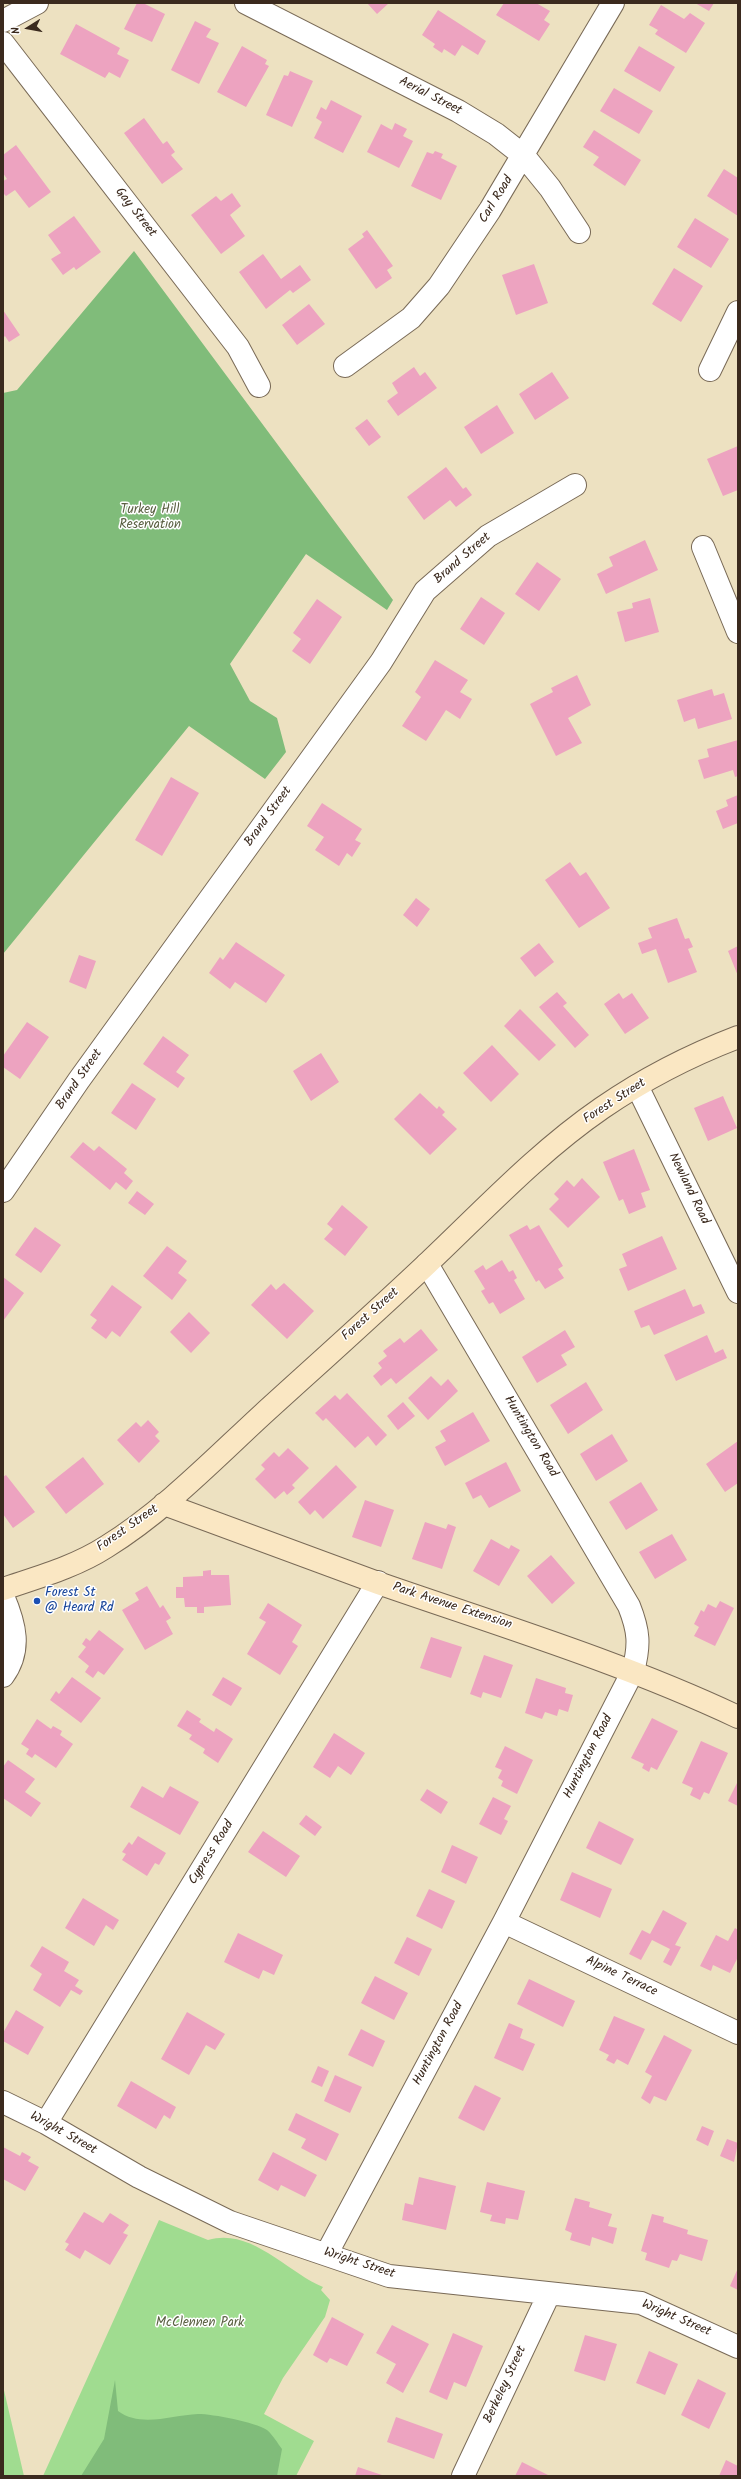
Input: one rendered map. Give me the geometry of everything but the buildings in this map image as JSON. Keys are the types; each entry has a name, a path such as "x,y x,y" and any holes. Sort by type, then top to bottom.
{"main road":[{"name":"Forest Street","path":"3,1589 64,1569 106,1547 164,1504 427,1264 497,1196 567,1135 602,1108 638,1086 708,1049 738,1037"},
{"name":"Park Avenue Extension","path":"164,1504 378,1582 494,1620 633,1671 738,1717"}],"street":[{"path":"3,21 37,3"},
{"name":"Aerial Street","path":"246,3 458,111 496,134 524,156 550,188 579,232"},
{"name":"Carl Road","path":"345,366 380,343 416,313 465,249 524,156 613,3"},
{"name":"Gay Street","path":"3,43 238,346 259,386"},
{"path":"710,370 738,312"},
{"name":"Brand Street","path":"3,1191 84,1073 381,662 426,591 488,536 575,485"},
{"path":"703,547 738,632"},
{"name":"Newland Road","path":"638,1086 738,1292"},
{"name":"Huntington Road","path":"327,2253 504,1922 633,1671 639,1649 637,1626 629,1606 427,1264"},
{"name":"Cypress Road","path":"46,2123 378,1582"},
{"path":"3,1596 16,1632 14,1655 3,1676"},
{"name":"Alpine Terrace","path":"504,1922 738,2033"},
{"name":"Wright Street","path":"3,2102 46,2123 139,2177 230,2222 327,2253 389,2276 640,2303 738,2347"},
{"name":"Berkeley Street","path":"463,2476 549,2294"}],"green space":[{"name":"Turkey Hill Reservation","path":"134,251 393,600 387,610 306,554 230,664 250,701 277,718 286,752 265,779 189,726 3,954 3,393 17,390"},
{"name":"McClennen Park","path":"159,2220 208,2240 224,2238 239,2240 254,2245 309,2280 323,2287 321,2290 330,2300 325,2317 283,2378 264,2414 314,2441 296,2476 43,2476"},
{"path":"115,2380 118,2411 127,2416 147,2420 205,2414 244,2421 267,2430 282,2449 277,2476 81,2476 104,2439"},
{"path":"3,2386 24,2476 3,2476"}],"place":[{"name":"Forest St @ Heard Rd","path":"37,1601"}]}
